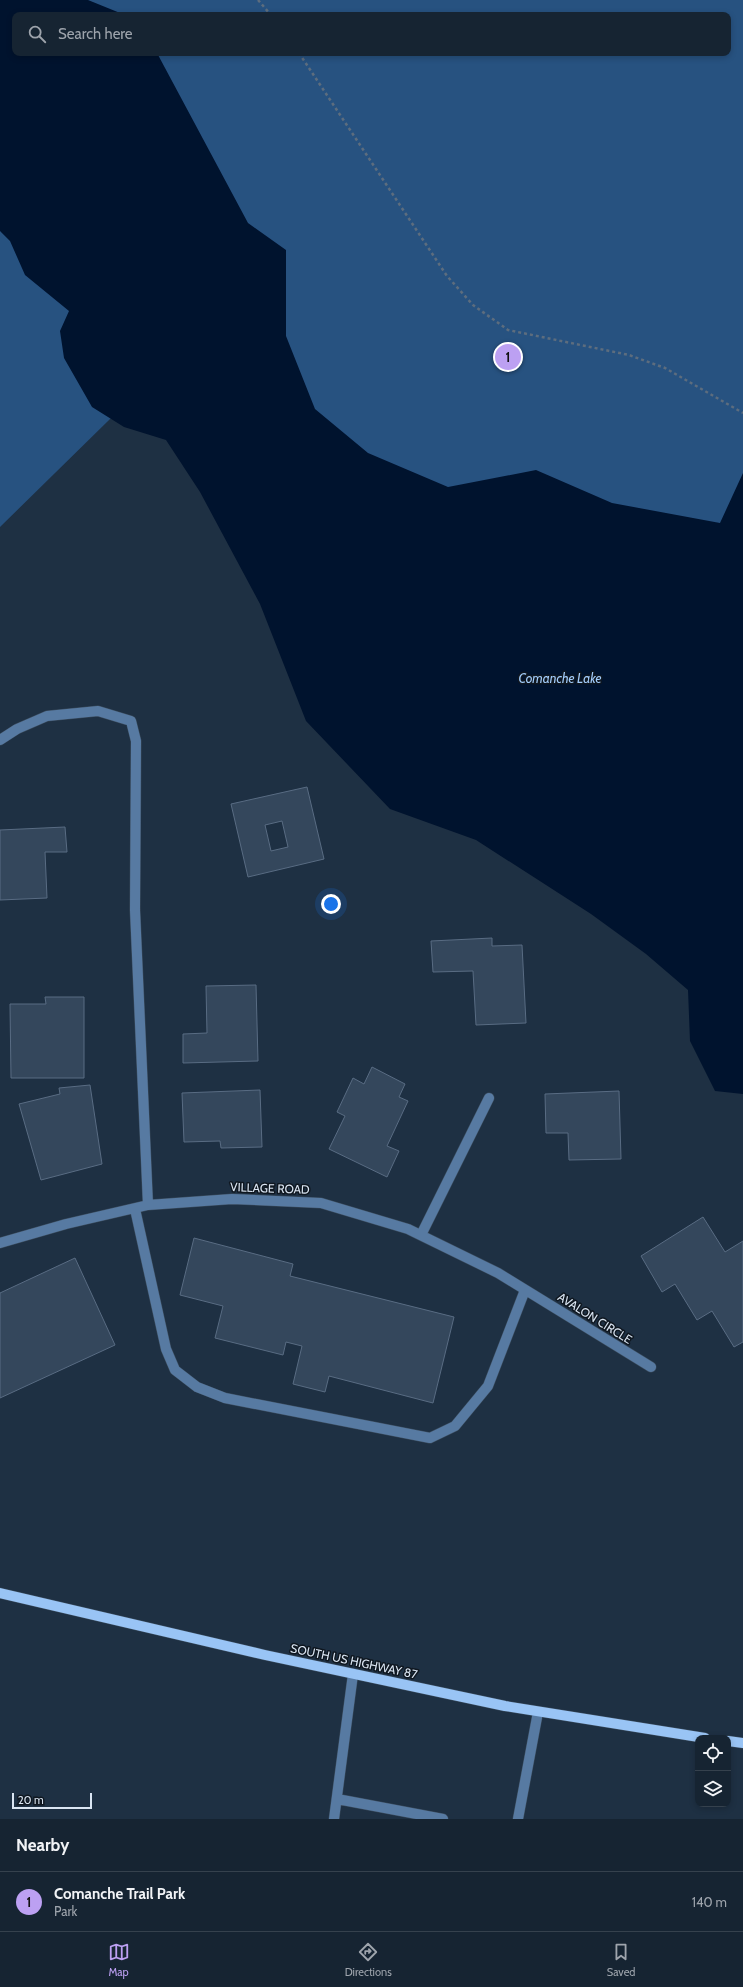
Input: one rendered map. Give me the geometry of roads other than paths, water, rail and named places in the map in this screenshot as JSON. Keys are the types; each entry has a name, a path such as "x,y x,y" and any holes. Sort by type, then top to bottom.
{"main road":[{"name":"SOUTH US HIGHWAY 87","path":"0,1593 353,1674 538,1712 695,1736"},
{"path":"731,1741 743,1743"}],"street":[{"path":"0,740 17,729 47,716 98,711 131,721 136,741 135,910 148,1206"},
{"path":"421,1235 489,1098"},
{"name":"VILLAGE ROAD","path":"0,1243 66,1224 148,1206 232,1199 321,1202 408,1229 498,1273 525,1290"},
{"path":"135,1209 166,1349 175,1370 197,1387 225,1398 430,1438 455,1426 488,1386 525,1290"},
{"name":"AVALON CIRCLE","path":"525,1290 651,1367"},
{"path":"335,1815 353,1674"},
{"path":"518,1819 538,1712"},
{"path":"337,1799 443,1819"}],"water":[{"name":"Comanche Lake","path":"0,0 88,0 118,12 12,12 12,56 159,56 248,223 286,250 286,336 315,409 368,453 448,487 536,470 612,503 720,523 743,473 743,1094 715,1091 690,1041 688,990 646,954 591,914 476,840 390,809 306,721 260,604 200,492 166,440 124,427 92,407 64,358 60,331 69,311 25,275 10,241 0,231"}],"place":[{"name":"Comanche Trail Park","path":"508,357"}]}
